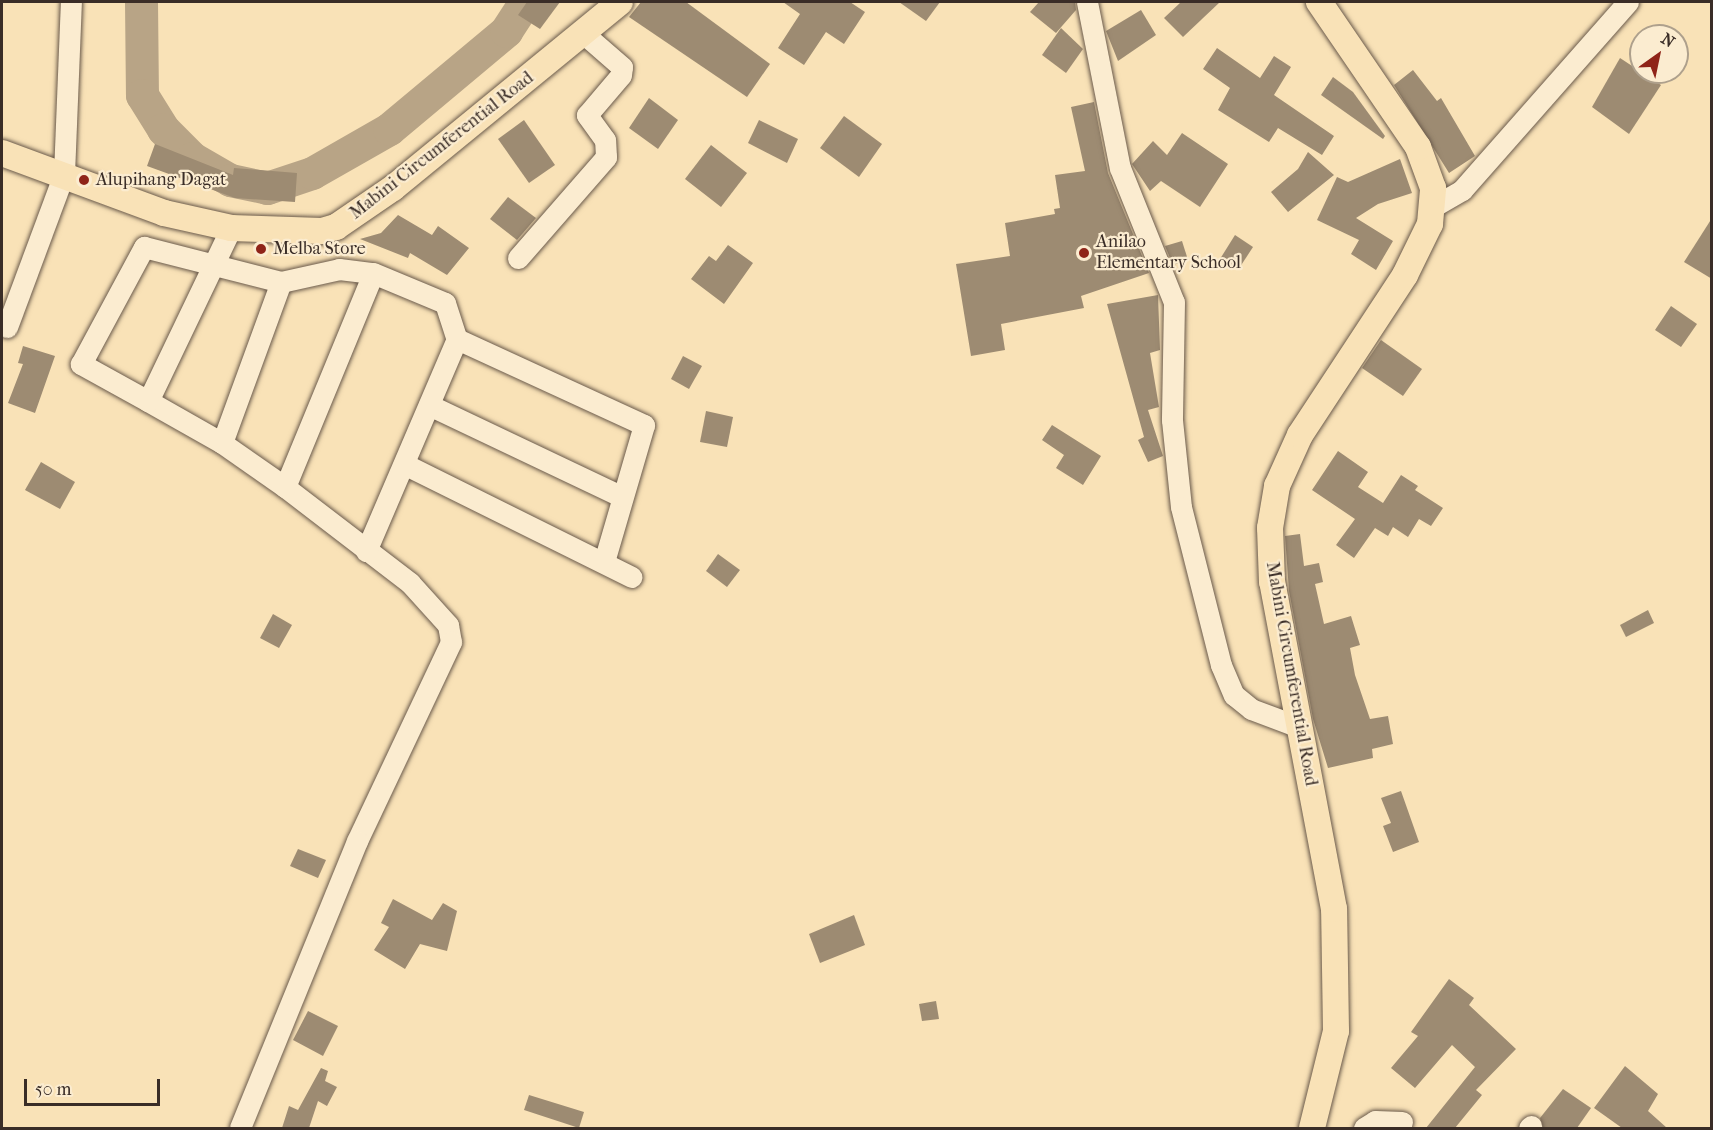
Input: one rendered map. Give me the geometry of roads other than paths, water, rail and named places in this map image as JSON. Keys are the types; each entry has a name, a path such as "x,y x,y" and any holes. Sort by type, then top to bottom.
{"main road":[{"name":"Mabini Circumferential Road","path":"2,153 64,174 164,213 231,228 322,231 336,227 393,188 584,34 620,2"},
{"name":"Mabini Circumferential Road","path":"1312,1128 1336,1031 1338,992 1334,909 1272,582 1270,528 1277,486 1300,435 1405,275 1430,224 1433,188 1418,147 1319,2"}],"street":[{"path":"7,327 64,174 71,2"},
{"path":"1087,2 1120,168 1174,302 1172,420 1181,507 1221,665 1234,695 1251,709 1299,727"},
{"path":"1431,208 1462,189 1628,2"},
{"path":"518,258 606,157 605,140 587,115 621,75 622,67 584,34"},
{"path":"148,401 231,228"},
{"path":"240,1128 357,841 451,642 448,625 410,583 366,551 285,487 222,443 81,364 144,247 216,263 281,282 339,269 373,273 445,303 457,339 366,551"},
{"path":"285,487 373,273"},
{"path":"222,443 281,282"},
{"path":"457,339 644,425 621,496 604,562"},
{"path":"429,405 621,496"},
{"path":"404,464 632,577"},
{"path":"1364,1128 1375,1121 1402,1122"}],"waterway":[{"path":"141,2 142,95 163,129 192,158 230,180 267,188 312,173 389,129 506,31 525,2"}],"place":[{"name":"Alupihang Dagat","path":"84,180"},
{"name":"Melba Store","path":"261,249"},
{"name":"Anilao Elementary School","path":"1084,253"}]}
